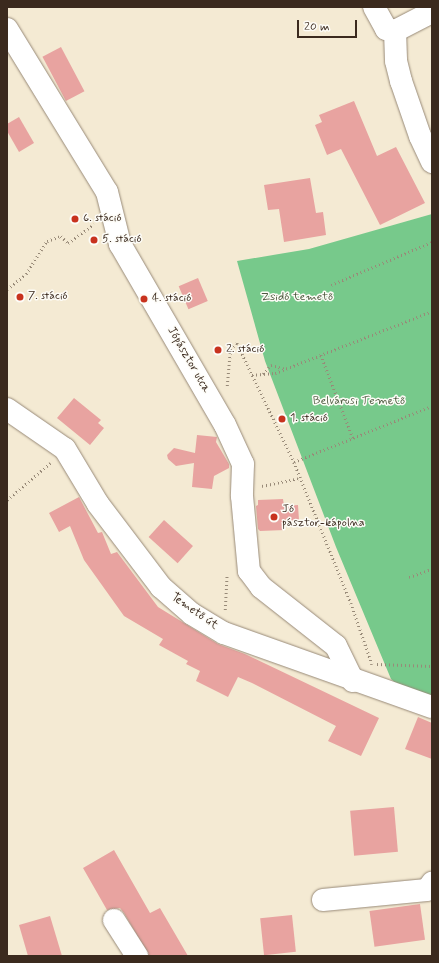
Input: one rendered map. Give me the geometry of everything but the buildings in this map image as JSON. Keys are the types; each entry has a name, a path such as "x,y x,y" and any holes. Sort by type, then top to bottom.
{"street":[{"path":"374,7 386,29 395,31 432,12"},
{"name":"Jópásztor utca","path":"7,29 107,192 120,244 190,362 225,425 243,464 242,496 248,571 261,588 336,646 353,681"},
{"path":"395,31 396,61 401,81 420,136 432,162"},
{"name":"Temető út","path":"7,409 65,449 98,504 161,587 179,605 224,633 353,681 432,708"},
{"path":"323,900 431,886"},
{"path":"114,920 137,956"}],"path":[{"path":"7,289 26,274 47,241 61,236 68,243 111,212"},
{"path":"331,285 432,242"},
{"path":"252,375 286,369 432,311"},
{"path":"227,390 230,349 237,343 294,462 351,603 382,690"},
{"path":"320,355 353,438"},
{"path":"263,374 271,365 286,369"},
{"path":"294,462 432,406"},
{"path":"7,500 65,449"},
{"path":"409,577 432,569"},
{"path":"372,664 432,666"}],"green space":[{"name":"Belvárosi Temető","path":"432,214 432,698 402,689 391,679 336,547 265,361 237,261 309,249"}],"place":[{"name":"6. stáció","path":"75,219"},
{"name":"5. stáció","path":"94,240"},
{"name":"7. stáció","path":"20,297"},
{"name":"4. stáció","path":"144,299"},
{"name":"2. stáció","path":"218,350"},
{"name":"1. stáció","path":"282,419"},
{"name":"Jó pásztor-kápolna","path":"274,517"}],"park label":[{"name":"Zsidó temető","path":"297,298"}]}
